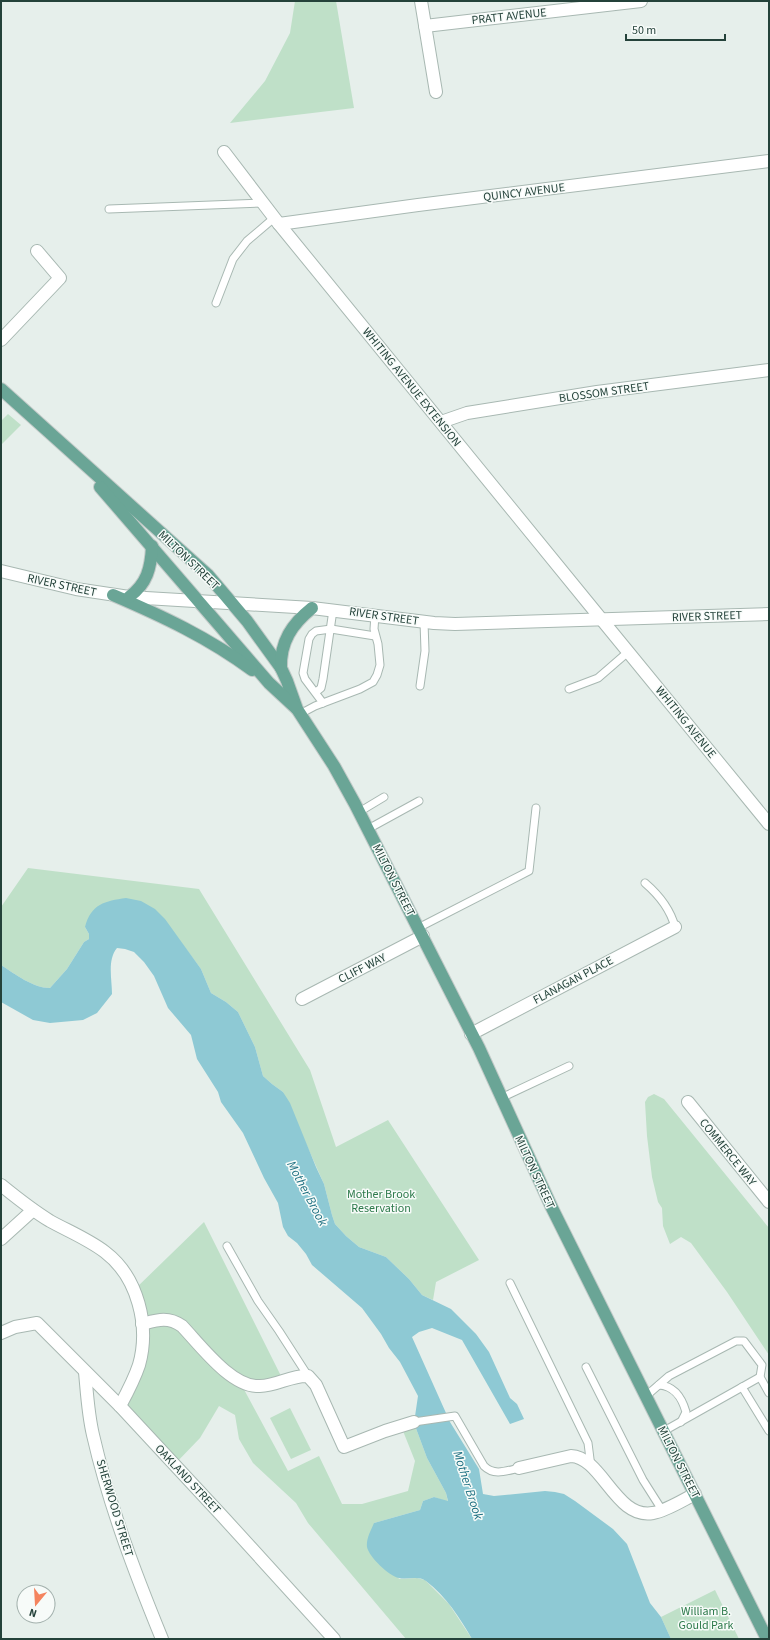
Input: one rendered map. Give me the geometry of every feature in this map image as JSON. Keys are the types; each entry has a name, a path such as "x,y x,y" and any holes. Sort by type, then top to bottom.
{"main road":[{"name":"MILTON STREET","path":"1,389 208,575 232,603 281,668 288,681 298,711"},
{"name":"MILTON STREET","path":"70,451 269,683 298,711 334,766 368,828 471,1034 552,1208 767,1639"},
{"path":"129,597 140,587 148,575 152,562 152,546"},
{"path":"113,595 166,618 206,640 244,664 269,683"},
{"path":"281,668 282,650 286,639 297,621 312,608"}],"street":[{"path":"421,1 436,92"},
{"name":"PRATT AVENUE","path":"425,26 588,4 641,1"},
{"name":"WHITING AVENUE EXTENSION","path":"224,152 276,221 602,620"},
{"name":"QUINCY AVENUE","path":"276,221 418,205 769,161"},
{"path":"1,340 60,278 37,251"},
{"name":"BLOSSOM STREET","path":"440,422 467,413 582,394 769,370"},
{"name":"RIVER STREET","path":"1,571 76,589 129,597 312,608 424,622 455,624 769,614"},
{"name":"WHITING AVENUE","path":"602,620 769,824"},
{"name":"FLANAGAN PLACE","path":"471,1034 675,927"},
{"name":"CLIFF WAY","path":"302,999 420,932"},
{"name":"COMMERCE WAY","path":"688,1102 769,1202"},
{"path":"1,1185 33,1210 106,1253 119,1264 128,1276 140,1309 142,1324 142,1349 139,1364 129,1390 120,1406"},
{"path":"1,1239 33,1210"},
{"path":"142,1324 159,1319 175,1321 182,1326 230,1376 250,1385 269,1385 295,1377 308,1376 316,1385 344,1448 385,1431 414,1422"},
{"name":"OAKLAND STREET","path":"1,1333 15,1327 37,1323 120,1406 334,1639"},
{"name":"SHERWOOD STREET","path":"85,1372 93,1434 106,1483 128,1551 162,1639"},
{"path":"519,1468 571,1456 578,1456 591,1467 626,1505 634,1511 643,1514 662,1510 695,1494"}],"lane":[{"path":"109,209 262,203"},
{"path":"216,303 233,259 247,241 276,221"},
{"path":"316,692 321,688 323,679 334,610"},
{"path":"298,711 360,689 373,682 380,665 378,644 374,629 375,615"},
{"path":"420,686 424,651 424,622"},
{"path":"323,703 303,673 309,639 316,631 331,629 375,636"},
{"path":"569,689 598,678 628,652"},
{"path":"359,812 384,797"},
{"path":"368,828 420,801"},
{"path":"420,932 529,871 536,808"},
{"path":"645,883 659,895 669,910 675,927"},
{"path":"501,1098 568,1066"},
{"path":"227,1246 258,1301 308,1376"},
{"path":"510,1283 588,1443 591,1467"},
{"path":"646,1396 669,1376 736,1341 744,1341 762,1365 760,1377 769,1393"},
{"path":"586,1367 643,1480 662,1510"},
{"path":"664,1432 760,1377"},
{"path":"659,1385 671,1388 678,1394 686,1412 681,1422"},
{"path":"742,1387 769,1431"},
{"path":"414,1422 455,1416 484,1466 489,1471 500,1472 519,1468"}],"green space":[{"path":"295,1 336,1 354,108 230,123 265,81 290,33"},
{"path":"8,414 21,425 1,445 1,421"},
{"name":"Mother Brook Reservation","path":"28,868 199,889 310,1070 336,1147 388,1120 479,1260 436,1282 433,1300 422,1295 409,1279 386,1257 359,1247 346,1236 335,1224 324,1184 283,1092 263,1076 255,1047 238,1012 226,1002 211,993 201,969 175,934 85,927 89,934 89,939 84,942 67,969 50,988 37,986 1,965 1,907"},
{"path":"654,1094 664,1099 769,1228 769,1355 727,1292 691,1243 681,1237 670,1244 663,1226 662,1208 658,1202 652,1177 647,1136 645,1102 648,1097"},
{"path":"204,1222 283,1380 240,1382 288,1471 319,1456 342,1504 362,1504 408,1491 415,1461 401,1426 414,1423 427,1458 446,1493 448,1502 434,1497 423,1501 420,1510 374,1523 399,1579 417,1578 425,1580 449,1604 472,1639 406,1639 308,1523 296,1503 253,1463 239,1439 235,1415 219,1406 200,1438 174,1465 120,1406 139,1364 134,1290"},
{"path":"290,1408 311,1450 291,1459 270,1418"},
{"name":"William B. Gould Park","path":"715,1590 739,1639 671,1639 661,1617"}],"water":[{"name":"Mother Brook","path":"126,898 141,901 155,909 165,919 201,969 211,993 226,1002 238,1012 255,1047 263,1076 283,1092 290,1103 324,1184 335,1224 359,1247 386,1257 409,1279 422,1295 451,1309 476,1334 489,1352 510,1398 517,1404 524,1419 510,1424 462,1340 432,1328 419,1332 412,1337 450,1422 479,1469 483,1494 494,1496 545,1491 564,1494 613,1529 627,1544 650,1603 661,1617 671,1639 472,1639 452,1608 440,1593 426,1581 420,1578 395,1577 385,1570 371,1556 367,1547 367,1541 374,1523 420,1510 423,1501 434,1497 448,1501 446,1493 427,1458 414,1423 418,1396 400,1362 362,1308 312,1265 306,1254 297,1243 288,1236 283,1227 278,1203 264,1178 243,1133 221,1102 218,1092 197,1059 191,1035 168,1008 154,976 144,962 134,952 117,948 111,964 112,994 97,1013 83,1020 50,1023 33,1020 1,1002 1,965 37,986 50,988 67,969 84,942 89,939 89,934 85,927 91,913 105,902"}]}
